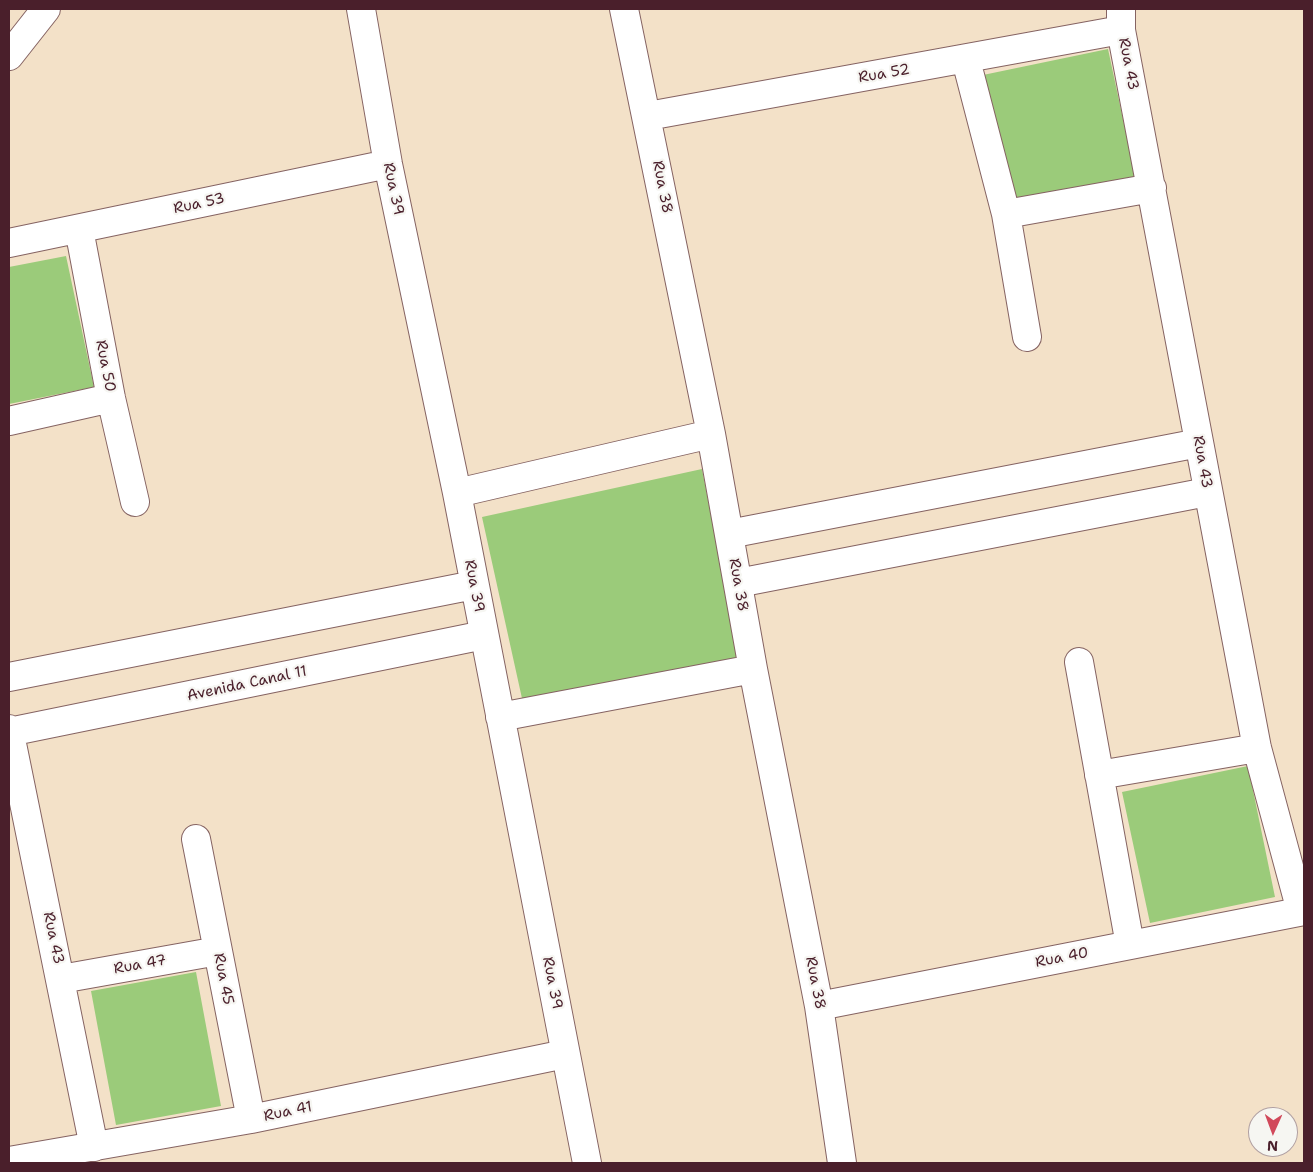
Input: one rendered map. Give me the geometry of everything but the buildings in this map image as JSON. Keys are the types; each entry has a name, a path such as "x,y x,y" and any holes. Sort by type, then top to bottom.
{"street":[{"path":"9,56 46,9"},
{"name":"Rua 39","path":"361,9 388,164 457,493 587,1163"},
{"name":"Rua 38","path":"624,9 648,116 711,434 753,669 819,1006 842,1163"},
{"name":"Rua 52","path":"648,116 966,60 1121,19"},
{"name":"Rua 43","path":"1121,19 1207,492 1257,748 1303,911"},
{"path":"966,60 1006,214 1027,337"},
{"name":"Rua 53","path":"9,243 388,164"},
{"path":"1006,214 1152,188"},
{"name":"Rua 50","path":"79,229 111,398 135,502"},
{"path":"9,421 111,398"},
{"path":"457,493 711,434"},
{"path":"729,534 1199,443"},
{"path":"738,583 1207,492"},
{"path":"9,677 474,586"},
{"name":"Avenida Canal 11","path":"9,731 484,635"},
{"path":"1078,662 1130,945"},
{"path":"500,717 753,669"},
{"name":"Rua 43","path":"9,731 94,1147"},
{"path":"1099,775 1257,748"},
{"name":"Rua 45","path":"196,839 251,1119"},
{"name":"Rua 40","path":"819,1006 1303,911"},
{"name":"Rua 47","path":"61,979 218,951"},
{"name":"Rua 41","path":"9,1161 251,1119 565,1054"}],"green space":[{"path":"1108,49 1136,180 1010,206 983,75"},
{"path":"66,256 94,387 9,404 9,267"},
{"path":"702,469 740,666 523,703 482,517"},
{"path":"1248,766 1275,897 1150,923 1122,792"},
{"path":"196,972 221,1106 116,1125 91,991"}]}
